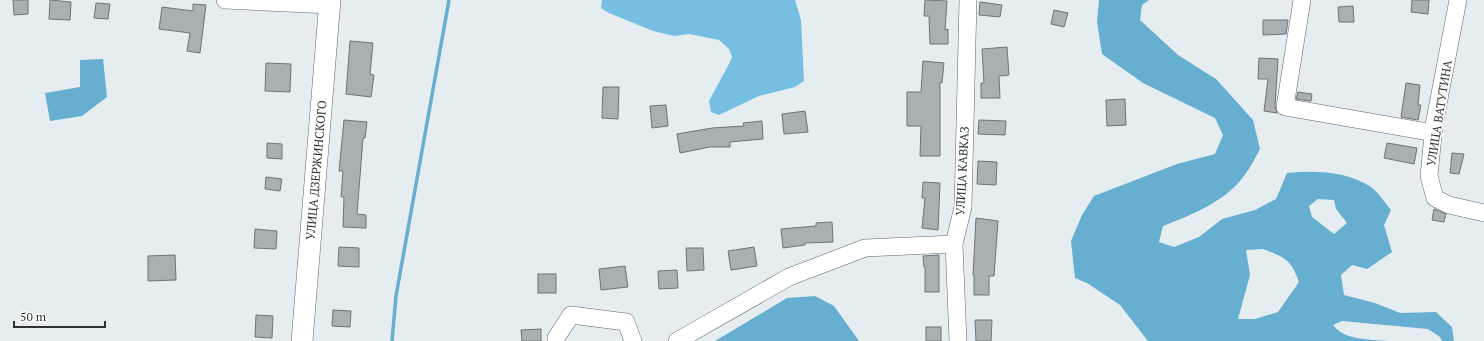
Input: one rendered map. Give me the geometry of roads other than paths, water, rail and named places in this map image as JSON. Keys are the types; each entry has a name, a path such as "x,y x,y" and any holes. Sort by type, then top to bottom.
{"main road":[{"name":"УЛИЦА ДЗЕРЖИНСКОГО","path":"302,341 330,3"}],"street":[{"path":"225,0 330,3"},
{"name":"УЛИЦА КАВКАЗ","path":"958,341 954,244 963,207 968,0"},
{"path":"1302,0 1285,107 1434,133"},
{"name":"УЛИЦА ВАТУТИНА","path":"1458,0 1434,125 1429,176 1435,198 1449,205 1484,213"},
{"path":"678,341 789,277 865,248 954,244"},
{"path":"556,341 571,315 626,322 632,341"}],"waterway":[{"path":"392,341 396,296 449,0"}]}
